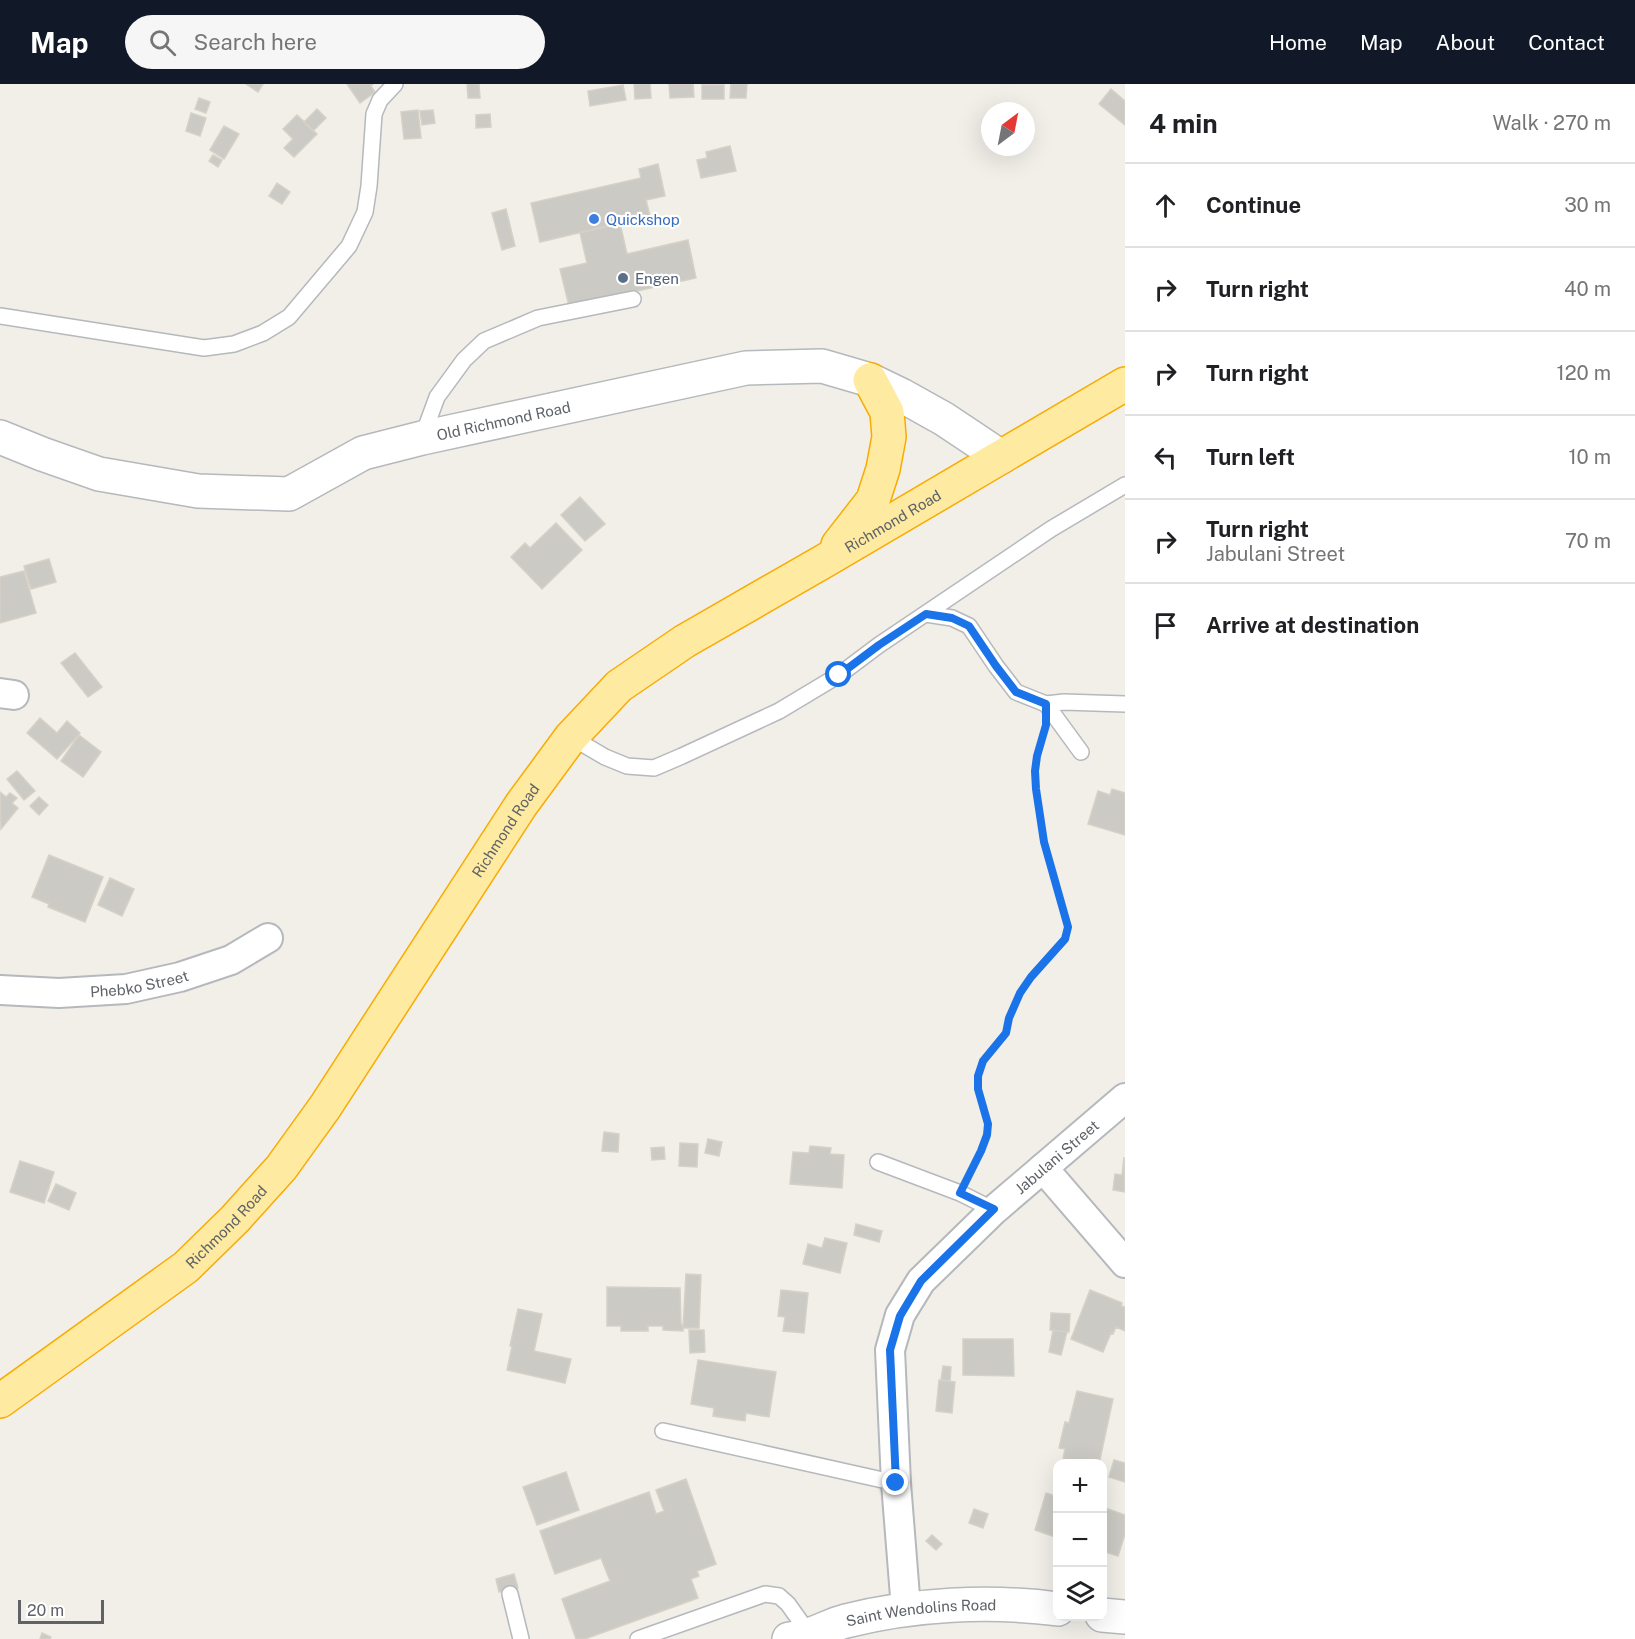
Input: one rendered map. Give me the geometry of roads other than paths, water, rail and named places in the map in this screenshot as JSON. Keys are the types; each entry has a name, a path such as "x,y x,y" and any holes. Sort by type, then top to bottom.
{"highway":[{"path":"826,560 873,500 883,469 889,436 887,412 870,380"},
{"name":"Richmond Road","path":"0,1401 186,1267 235,1219 281,1167 325,1107 520,805 570,737 619,686 685,641 1125,384"}],"street":[{"name":"Old Richmond Road","path":"0,437 99,474 198,491 289,494 363,453 422,438 746,368 822,366 870,380 944,418 1000,457"},
{"name":"Phebko Street","path":"0,990 59,993 126,989 180,977 231,960 268,938"},
{"name":"Jabulani Street","path":"906,1609 896,1483 890,1350 900,1316 921,1281 994,1209 1125,1098"},
{"path":"1043,1168 1125,1263"},
{"name":"Saint Wendolins Road","path":"800,1637 844,1622 906,1609 980,1606 1053,1608"},
{"path":"1107,1615 1125,1617"}],"lane":[{"path":"0,316 204,348 234,344 263,333 289,317 349,246 365,212 374,114 380,100 395,84"},
{"path":"422,438 437,397 464,360 484,341 538,318 633,299"},
{"path":"570,737 627,766 654,768 779,711 839,675 879,645 1051,529 1125,484"},
{"path":"926,614 952,618 969,626 1016,692 1046,704 1064,702 1125,704"},
{"path":"1046,704 1081,752"},
{"path":"878,1162 960,1193 994,1209"},
{"path":"663,1431 896,1483"},
{"path":"510,1594 521,1639"},
{"path":"638,1639 765,1594 779,1596 788,1604 800,1637"}],"place":[{"name":"Quickshop","path":"594,219"},
{"name":"Engen","path":"623,278"}]}
